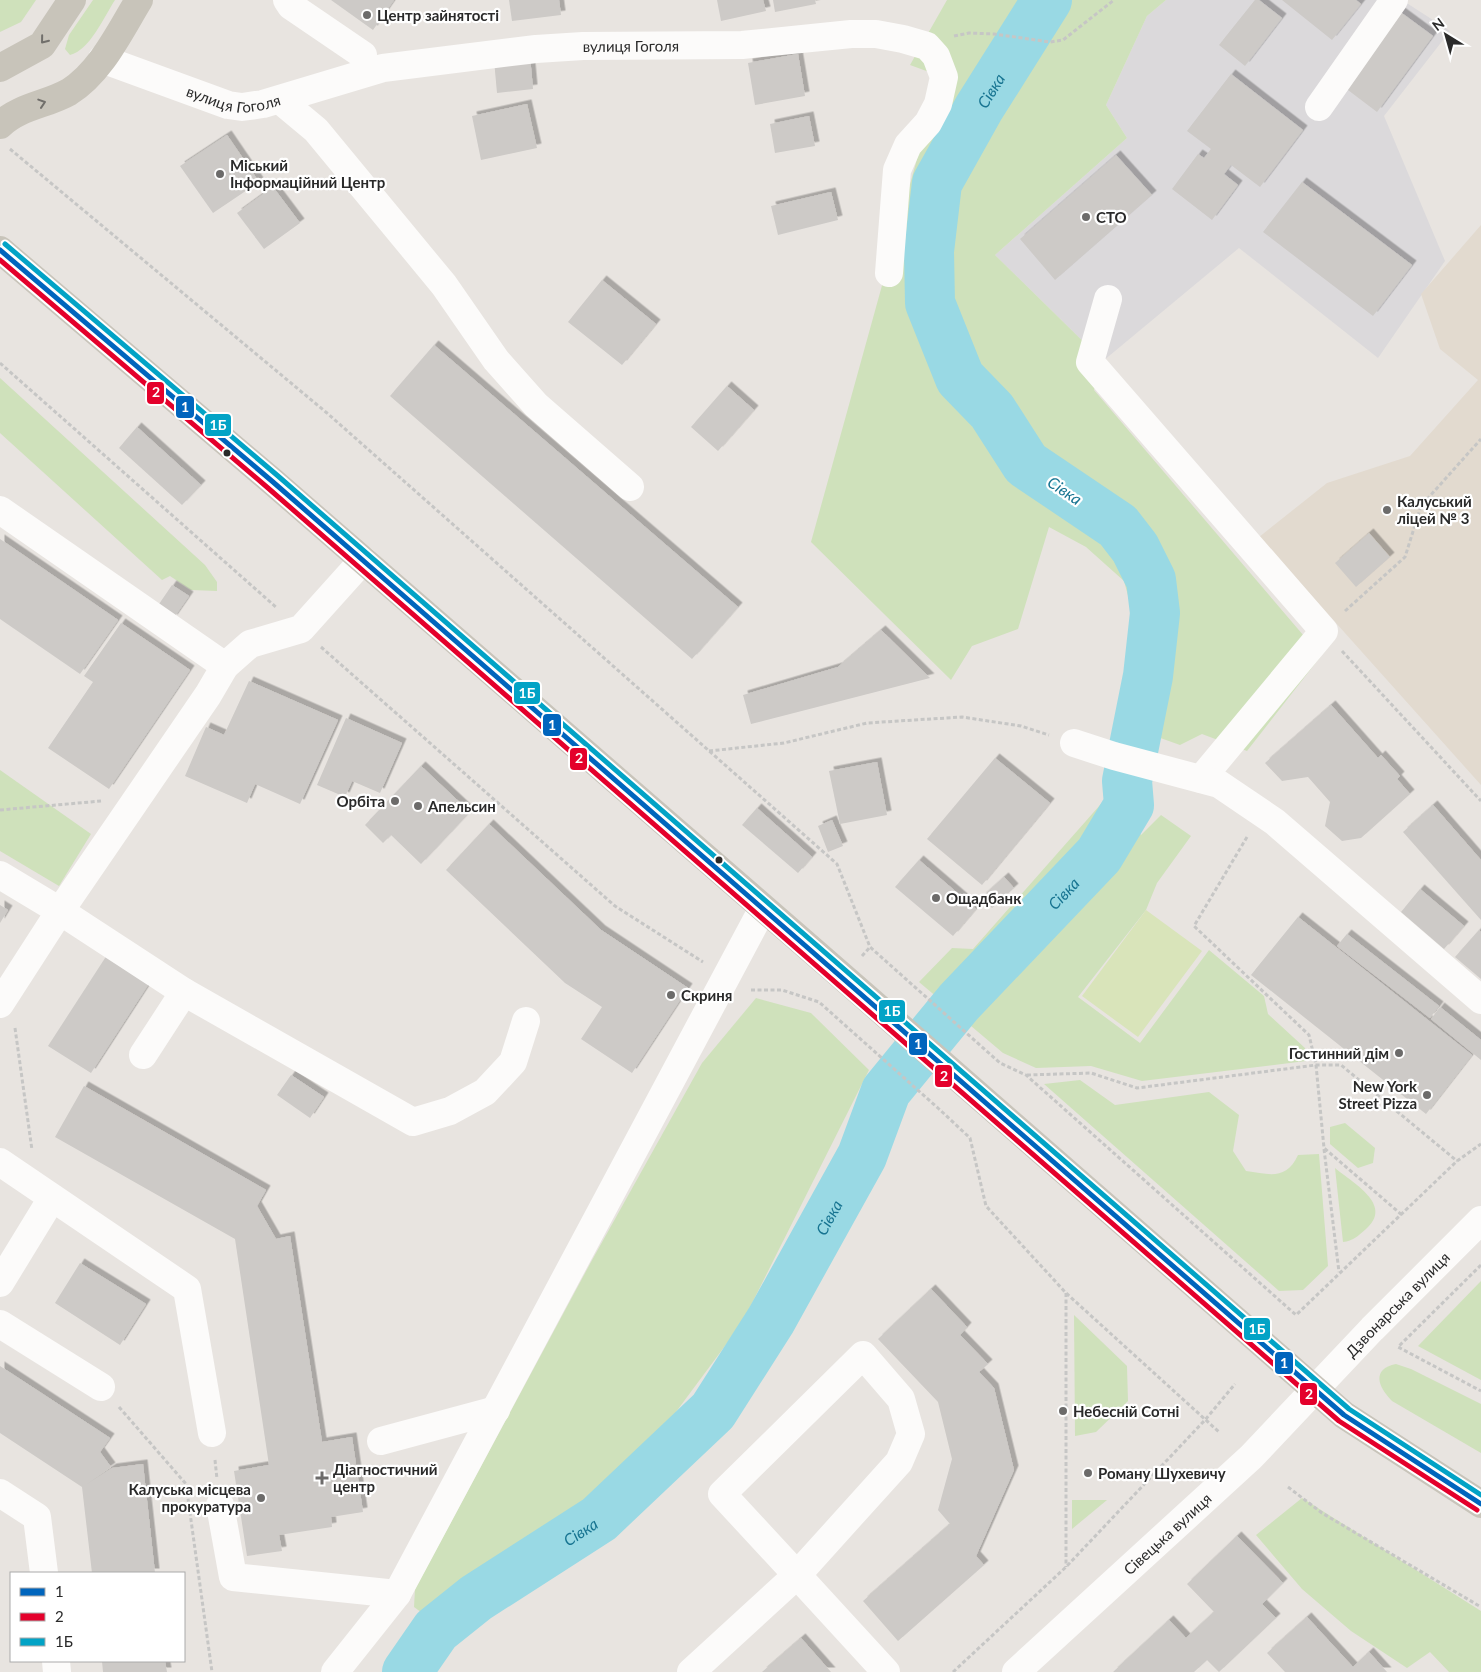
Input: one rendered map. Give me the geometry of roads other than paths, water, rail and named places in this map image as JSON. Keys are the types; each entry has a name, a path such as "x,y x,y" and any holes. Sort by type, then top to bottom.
{"main road":[{"path":"0,68 42,45 72,0"},
{"path":"5,137 16,112 59,97 71,90 102,59 140,0"},
{"path":"0,250 363,560 1344,1415 1481,1504"}],"street":[{"path":"286,0 291,6 363,55"},
{"path":"1319,106 1394,0"},
{"name":"вулиця Гоголя","path":"102,59 228,105 242,108 280,100 383,68 536,49 583,46 742,45 851,34 876,34 903,39 927,46 936,56 944,77 938,104 928,123 908,144 897,170 889,274"},
{"path":"280,100 316,130 444,285 496,360 536,405 630,487"},
{"path":"1108,299 1090,362 1324,630 1201,779"},
{"path":"0,510 225,666"},
{"path":"5,997 60,910 137,799 225,666 250,644 301,629 363,560"},
{"path":"1074,743 1114,756 1219,784 1275,822 1481,1000"},
{"path":"0,875 60,910 184,992 413,1122 450,1111 485,1092 513,1062 526,1021"},
{"path":"335,1672 397,1594 763,908"},
{"path":"143,1055 184,992"},
{"path":"0,1162 187,1289 212,1433"},
{"path":"0,1283 45,1193"},
{"name":"Дзвонарська вулиця","path":"1315,1390 1481,1220"},
{"path":"0,1324 102,1386"},
{"path":"691,1672 797,1575 899,1462 911,1434 901,1399 863,1355 722,1494 797,1575 886,1672"},
{"name":"Сівецька вулиця","path":"1016,1672 1251,1456 1315,1390"},
{"path":"381,1441 496,1410"},
{"path":"0,1492 37,1517 44,1572"},
{"path":"220,1504 233,1577 397,1594"}],"waterway":[{"name":"Сівка","path":"407,1672 436,1630 476,1598 599,1519 713,1411 771,1320 862,1156 886,1091 959,1002 1099,855 1129,805 1127,781 1148,676 1155,613 1151,580 1135,548 1118,526 1026,464 992,411 960,378 930,303 929,251 937,183 979,108 1047,0"}],"place":[{"name":"Центр зайнятості","path":"367,15"},
{"name":"Міський Інформаційний Центр","path":"220,174"},
{"name":"СТО","path":"1086,217"},
{"name":"Калуський ліцей № 3","path":"1387,510"},
{"name":"Орбіта","path":"395,801"},
{"name":"Апельсин","path":"418,806"},
{"name":"Ощадбанк","path":"936,898"},
{"name":"Скриня","path":"671,995"},
{"name":"Гостинний дім","path":"1399,1053"},
{"name":"New York Street Pizza","path":"1427,1095"},
{"name":"Небесній Сотні","path":"1063,1411"},
{"name":"Роману Шухевичу","path":"1088,1473"},
{"name":"Діагностичний центр","path":"322,1478"},
{"name":"Калуська місцева прокуратура","path":"261,1498"}]}
